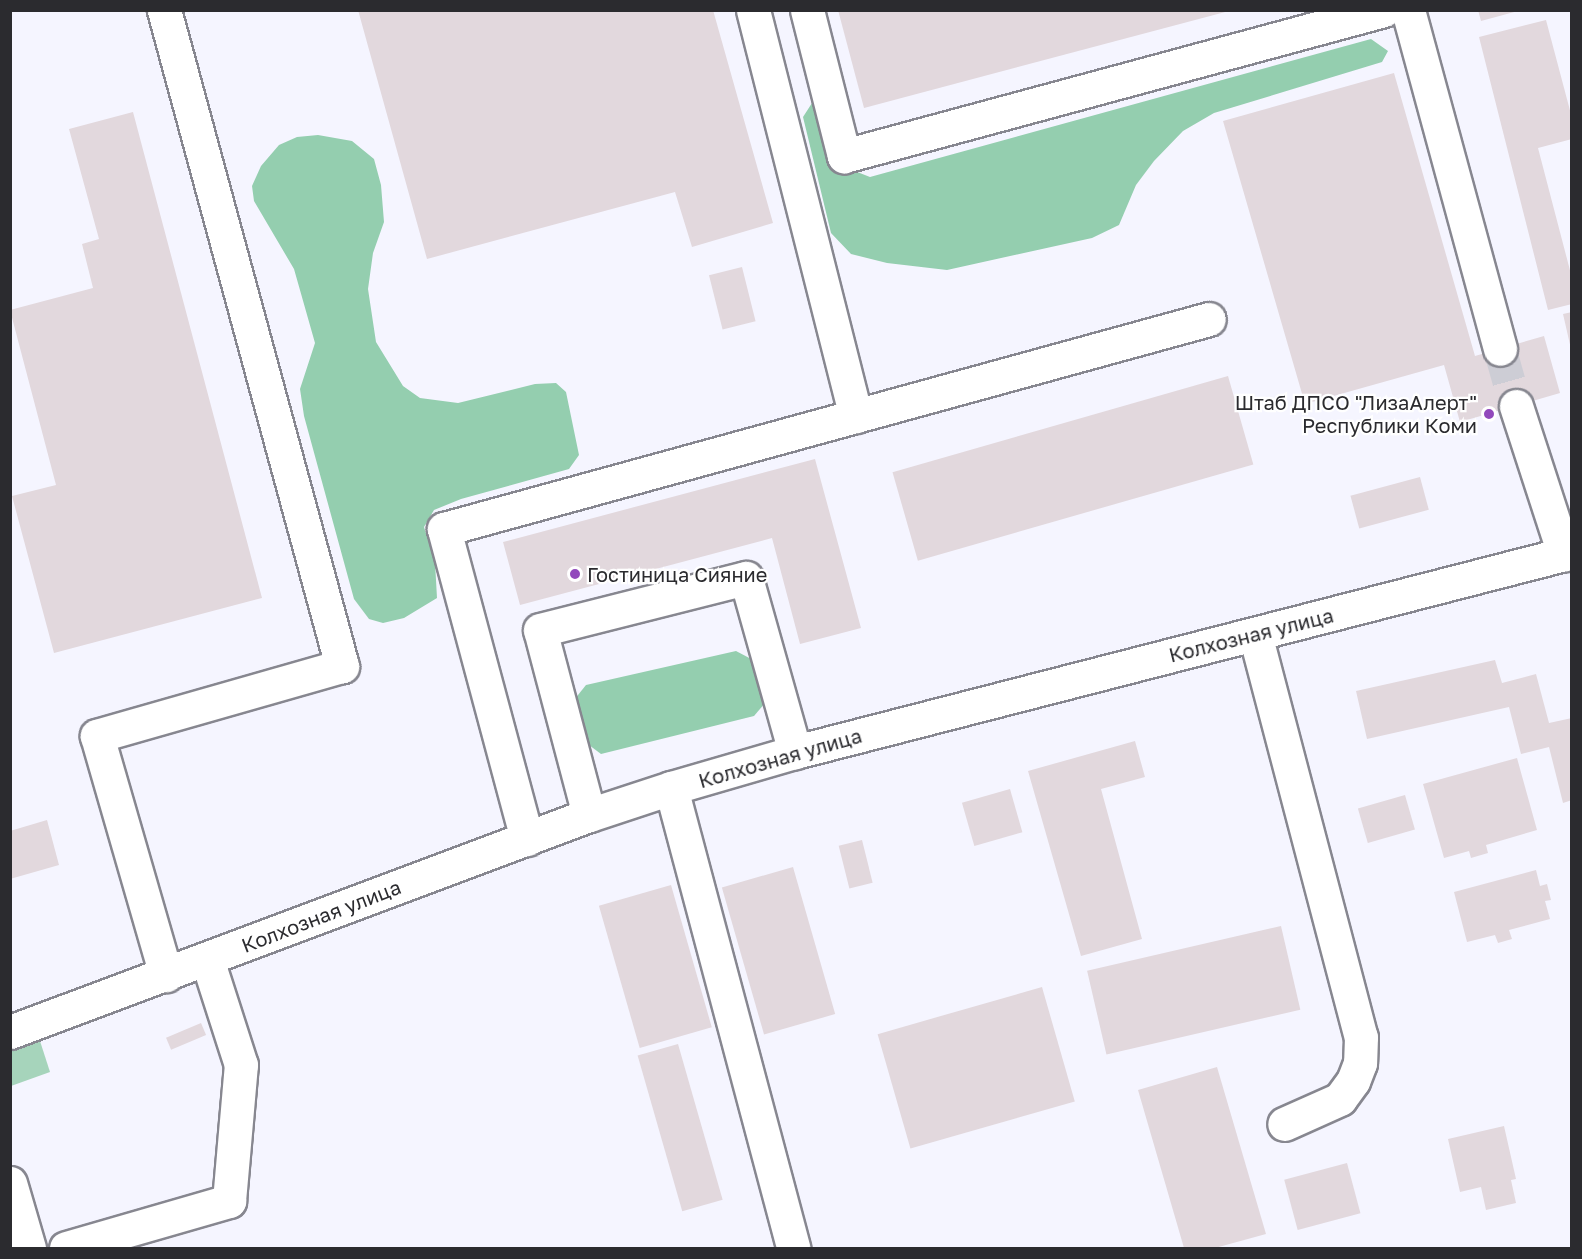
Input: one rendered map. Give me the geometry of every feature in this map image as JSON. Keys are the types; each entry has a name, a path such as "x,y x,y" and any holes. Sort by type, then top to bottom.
{"street":[{"path":"164,10 342,666 96,736 166,975"},
{"path":"753,10 856,416"},
{"path":"807,10 844,156 1384,10"},
{"path":"1408,10 1500,349"},
{"path":"527,839 444,529 1209,319"},
{"path":"1516,406 1568,553"},
{"name":"Колхозная улица","path":"10,1032 589,815 671,789 795,752 1568,553"},
{"path":"589,815 540,630 746,578 795,752"},
{"path":"1256,634 1361,1037 1360,1063 1340,1099 1284,1124"},
{"path":"671,789 793,1248"},
{"path":"66,1248 229,1201 241,1065 207,959"},
{"path":"10,1183 29,1248"}],"green space":[{"path":"1371,39 1388,51 1382,62 1214,113 1183,131 1154,161 1136,185 1119,225 1092,238 947,270 887,263 851,254 831,233 803,117 812,103 822,106 842,166 870,177"},
{"path":"318,135 352,141 374,159 381,185 384,222 373,253 368,289 376,342 403,386 420,398 458,403 535,384 556,383 566,392 579,455 569,469 461,499 434,510 424,527 435,562 437,598 404,618 383,623 369,619 354,599 304,416 300,389 315,343 294,269 254,201 252,186 261,166 279,145 297,137"},
{"path":"736,651 755,661 765,703 754,716 601,754 581,739 574,700 586,685"},
{"path":"40,1041 50,1072 11,1086 11,1051"}],"building":[{"path":"358,10 713,10 773,223 692,247 675,192 427,259"},
{"path":"838,10 1229,10 1229,11 864,108"},
{"path":"1478,10 1518,10 1518,11 1481,21"},
{"path":"1546,20 1572,118 1572,139 1538,148 1572,278 1572,304 1548,310 1479,37"},
{"path":"1394,73 1475,356 1544,336 1560,393 1460,422 1444,365 1305,404 1223,121"},
{"path":"133,112 262,598 54,653 12,496 56,485 10,310 93,288 82,244 99,239 69,129"},
{"path":"742,267 756,321 723,330 709,275"},
{"path":"1572,312 1572,349 1571,349 1563,314"},
{"path":"1228,376 1253,464 918,561 893,472"},
{"name":"Гостиница Сияние","path":"815,459 861,628 800,644 772,538 520,605 503,542"},
{"path":"1420,477 1429,510 1359,528 1350,496"},
{"path":"1495,660 1502,683 1536,674 1549,723 1572,718 1572,800 1563,803 1549,747 1521,754 1509,707 1367,739 1356,691"},
{"path":"1135,741 1145,777 1101,789 1142,939 1081,956 1028,771"},
{"path":"1517,758 1537,830 1486,845 1488,853 1471,858 1469,851 1444,858 1423,784"},
{"path":"1010,789 1022,832 974,846 962,803"},
{"path":"1405,795 1415,830 1368,843 1358,809"},
{"path":"47,820 59,865 10,879 10,831"},
{"path":"862,840 873,883 849,888 839,846"},
{"path":"793,867 835,1014 764,1034 722,887"},
{"path":"1536,870 1540,886 1547,884 1551,900 1545,901 1550,919 1509,930 1512,939 1498,943 1495,935 1467,942 1454,892"},
{"path":"671,885 712,1027 640,1048 599,906"},
{"path":"1281,926 1300,1010 1106,1055 1087,971"},
{"path":"1042,987 1075,1101 910,1149 878,1034"},
{"path":"201,1023 206,1035 171,1050 166,1038"},
{"path":"678,1044 723,1200 682,1211 638,1056"},
{"path":"1217,1067 1266,1234 1215,1248 1184,1248 1138,1090"},
{"path":"1504,1126 1516,1179 1511,1180 1516,1203 1486,1210 1481,1187 1460,1192 1448,1139"},
{"path":"1347,1163 1360,1213 1298,1230 1284,1180"}],"tunnel":[{"path":"1500,349 1516,406"}],"place":[{"name":"Штаб ДПСО \"ЛизаАлерт\" Республики Коми","path":"1489,414"},
{"name":"Гостиница Сияние","path":"575,574"}]}
